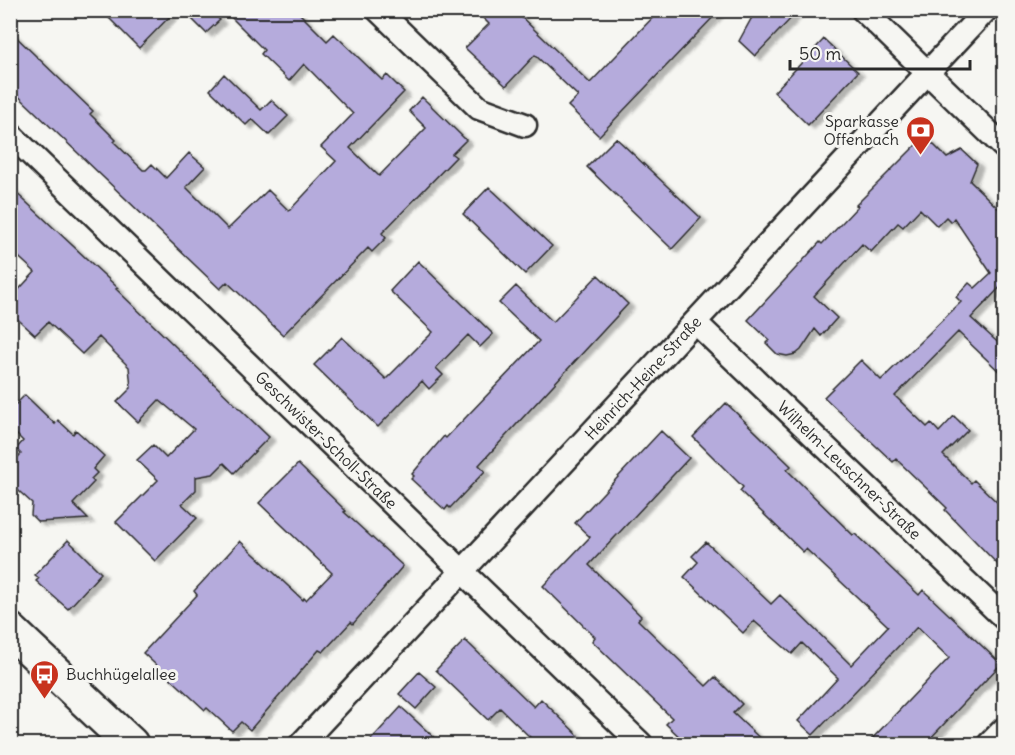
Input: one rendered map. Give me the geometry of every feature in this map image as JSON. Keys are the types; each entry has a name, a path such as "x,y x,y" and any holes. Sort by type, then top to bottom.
{"street":[{"path":"378,10 479,108 525,125"},
{"path":"864,10 1005,147"},
{"name":"Heinrich-Heine-Straße","path":"301,744 986,10"},
{"name":"Geschwister-Scholl-Straße","path":"10,134 641,744"},
{"name":"Wilhelm-Leuschner-Straße","path":"695,322 1005,618"},
{"path":"10,630 130,744"},
{"path":"989,744 1005,729"}],"building":[{"path":"101,10 176,10 139,48"},
{"path":"183,10 210,10 220,20 206,33"},
{"path":"224,10 296,10 327,41 334,34 382,80 387,75 404,92 350,148 379,176 426,128 409,111 422,97 466,140 452,154 456,157 382,233 386,238 372,252 368,248 283,335 227,282 220,289 10,88 10,31 93,111 90,114 116,140 114,142 143,170 152,164 166,178 189,153 205,167 186,187 228,229 268,190 289,211 336,161 321,147 353,114 304,64 289,81 261,54 264,50"},
{"path":"475,10 514,10 590,83 660,10 720,10 599,136 568,106 578,96 535,55 506,86 465,48 489,24"},
{"path":"756,10 799,10 755,56 739,41"},
{"path":"824,39 858,72 808,125 774,92"},
{"path":"224,74 261,110 271,100 288,116 269,135 252,119 246,125 210,90"},
{"path":"925,136 947,158 962,150 977,164 970,181 1005,215 1005,263 998,271 1005,277 1005,282 971,318 1005,349 1005,377 958,332 895,396 927,427 931,423 939,432 954,416 968,430 943,455 971,483 974,480 1005,510 1005,572 945,510 947,508 896,459 893,462 824,397 861,360 881,380 961,302 956,297 969,283 975,288 991,273 954,218 951,222 946,217 937,226 920,209 903,227 898,223 871,252 862,244 814,296 837,318 821,336 815,329 796,354 787,356 777,354 766,343 769,340 748,320 820,242 822,244 858,206 856,205"},
{"path":"616,138 701,218 672,249 587,167"},
{"path":"10,187 118,288 116,289 269,437 234,473 224,463 213,474 196,477 196,490 182,504 197,518 155,561 116,522 158,480 137,460 153,445 166,458 194,429 159,400 138,422 117,402 131,388 129,367 99,337 82,354 48,322 35,335 10,312 10,299 35,272 10,249"},
{"path":"489,187 552,246 525,274 463,214"},
{"path":"418,261 493,334 480,347 468,335 436,368 443,375 429,389 422,381 378,427 314,365 342,337 386,379 433,332 390,291"},
{"path":"598,275 628,304 479,465 485,471 450,508 448,506 445,510 411,479 414,476 412,474 444,436 446,438 539,341 499,303 516,286 553,322"},
{"path":"25,395 55,424 58,420 73,434 76,430 104,456 93,469 97,473 91,479 94,482 73,504 88,519 38,522 31,515 32,503 10,483 10,465 21,454 16,449 23,441 10,428 10,410"},
{"path":"726,403 791,466 787,470 853,535 855,534 919,595 923,590 1001,664 925,744 867,744 949,658 917,627 813,735 798,721 838,678 802,643 792,654 754,621 743,633 684,577 698,562 692,556 706,542 771,604 780,595 851,665 888,626 806,549 803,552 740,491 743,487 693,437"},
{"path":"661,431 689,458 589,565 641,616 638,620 706,686 715,677 742,704 733,713 766,744 687,744 666,724 672,718 592,641 595,637 543,586 590,537 575,523"},
{"path":"298,464 346,511 344,512 403,566 353,624 351,622 323,652 319,650 250,730 241,722 232,731 207,708 205,710 143,653 197,595 194,591 240,541 303,600 304,598 306,600 332,573 259,503"},
{"path":"68,540 101,573 68,609 36,581 39,578 35,575"},
{"path":"465,640 534,707 541,699 587,744 537,744 500,708 488,720 436,670"},
{"path":"419,672 436,687 416,709 399,694"},
{"path":"401,707 441,744 367,744"}],"place":[{"name":"Sparkasse Offenbach","path":"920,156"},
{"name":"Buchhügelallee","path":"45,700"}]}
